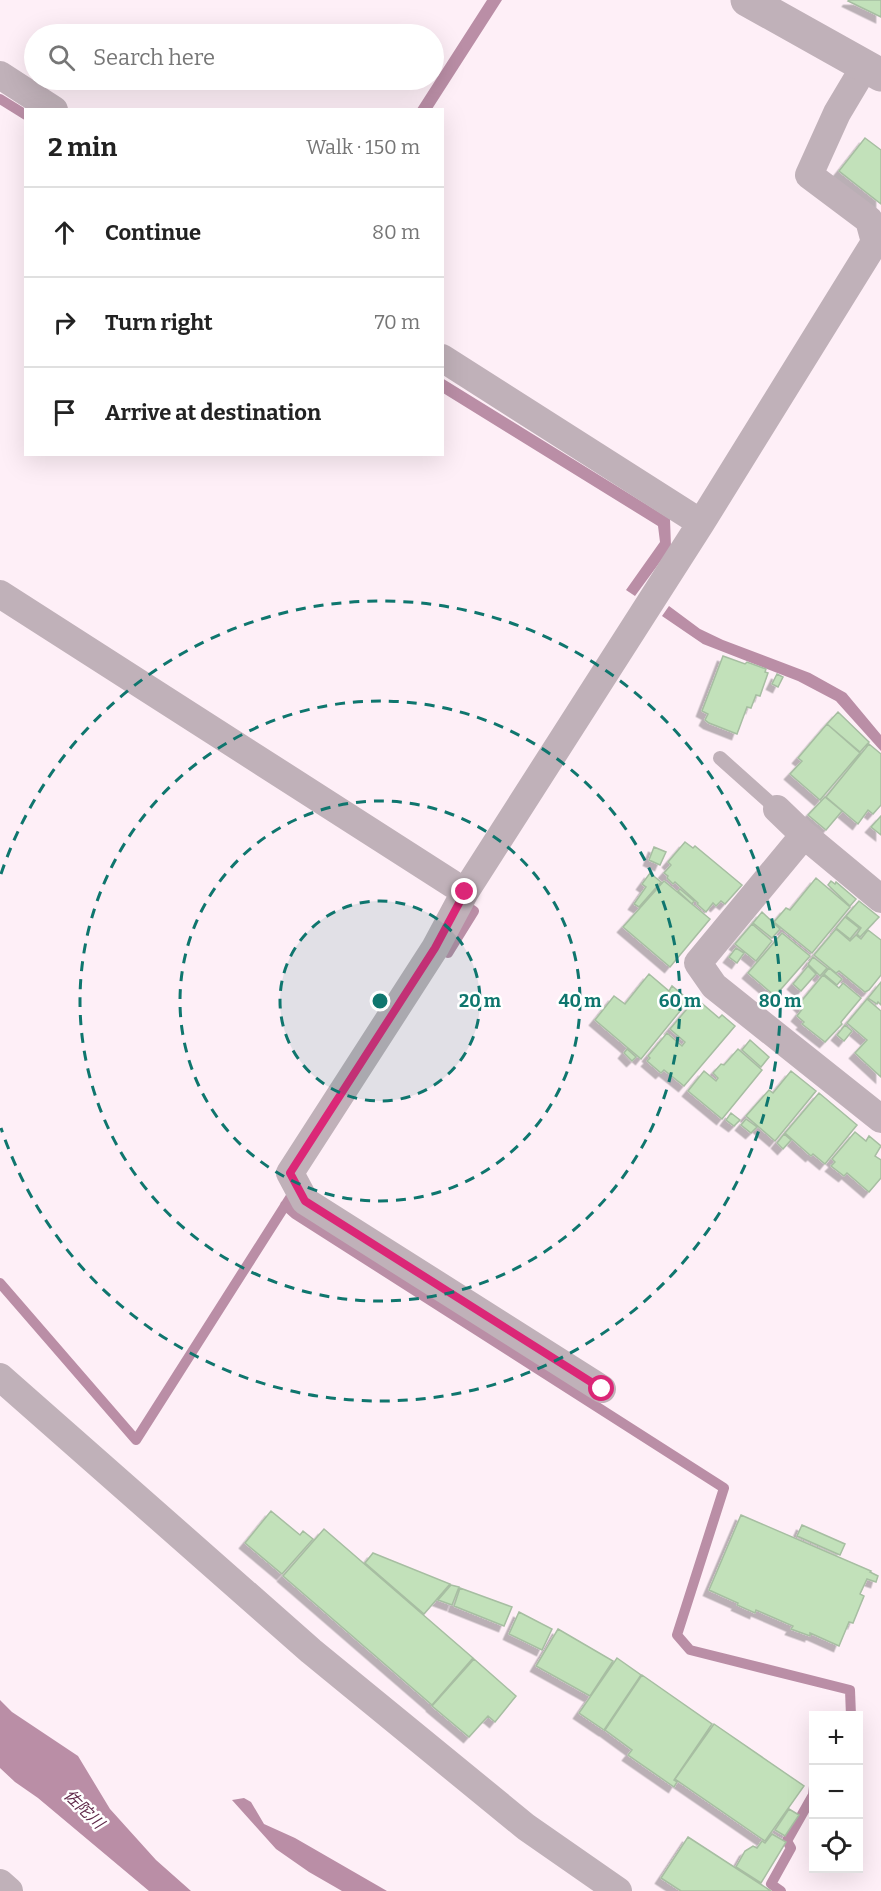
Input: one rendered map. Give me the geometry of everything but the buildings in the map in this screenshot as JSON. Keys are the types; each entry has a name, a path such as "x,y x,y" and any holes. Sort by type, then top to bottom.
{"street":[{"path":"602,1389 305,1201 290,1173 435,948 465,892 701,523 875,242 869,220 809,175 837,113 873,70 747,0"},
{"path":"0,75 51,108"},
{"path":"444,359 701,523"},
{"path":"0,594 465,892"},
{"path":"777,809 804,835 881,899"},
{"path":"804,835 698,963 714,986 880,1117"},
{"path":"0,1377 311,1651 526,1827 618,1891"},
{"path":"0,1883 9,1891"}],"lane":[{"path":"720,758 777,809"}],"water":[{"path":"487,0 502,0 433,108 418,108 429,90 444,90 444,67"},
{"path":"444,379 670,519 671,547 635,596 626,590 660,542 658,526 444,394"},
{"path":"669,606 700,629 810,673 846,693 881,735 881,751 836,701 798,681 703,644 662,616"},
{"name":"佐陀川","path":"0,1700 12,1712 78,1756 110,1809 156,1860 191,1891 149,1891 0,1768"},
{"path":"244,1798 251,1802 264,1824 295,1838 387,1891 342,1891 309,1872 276,1849 232,1800"}],"waterway":[{"path":"0,99 24,114"},
{"path":"448,953 474,911 461,902"},
{"path":"0,1283 136,1440 295,1190"},
{"path":"285,1205 295,1214 724,1488 677,1635 690,1650 850,1690 851,1711"},
{"path":"781,1891 771,1884 791,1848 787,1841 809,1802"}],"route":[{"path":"465,892 435,948 290,1173 305,1201 602,1389"}]}
